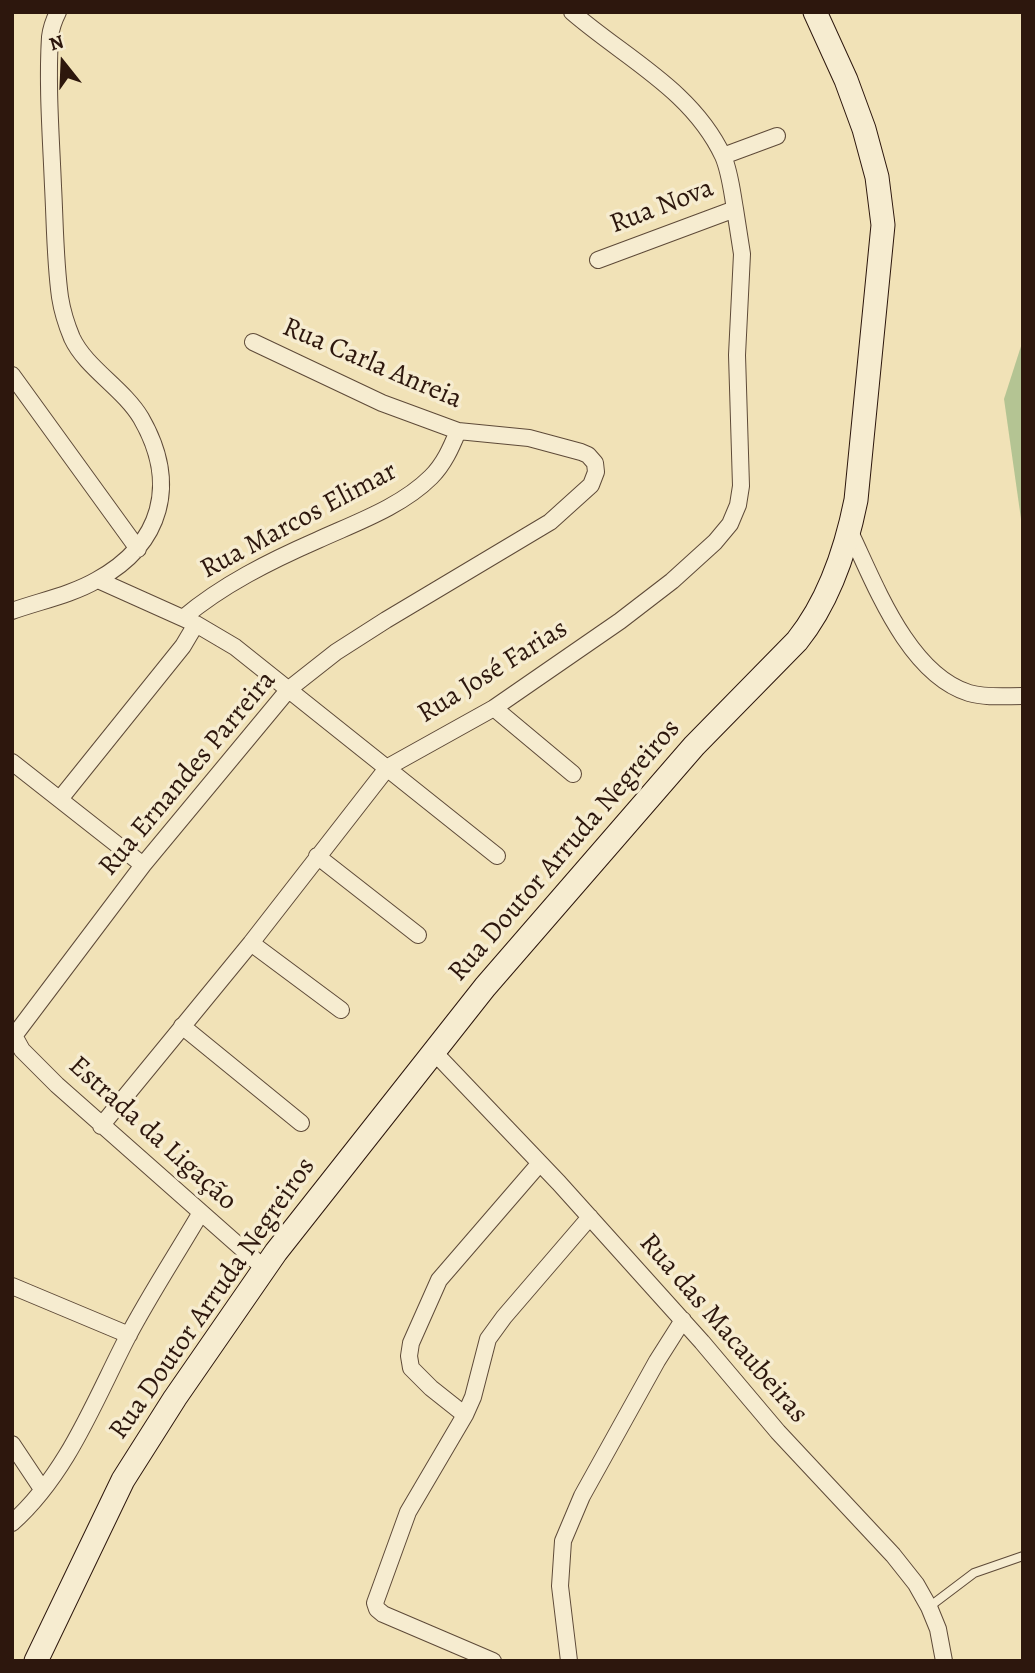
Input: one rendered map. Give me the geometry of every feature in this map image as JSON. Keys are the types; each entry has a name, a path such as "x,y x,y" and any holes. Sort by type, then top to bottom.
{"street":[{"path":"12,611 98,580 138,549 152,528 159,507 161,485 155,456 141,419 121,391 80,352 73,340 61,299 51,141 50,60 52,26 58,12"},
{"name":"Rua Nova","path":"572,12 674,91 690,108 723,156 735,209 598,260"},
{"name":"Rua Doutor Arruda Negreiros","path":"36,1661 123,1480 264,1268 485,987 658,787 803,633 830,585 850,532 856,500 883,226 877,177 864,129 846,80 815,12"},
{"path":"723,156 777,135"},
{"name":"Rua José Farias","path":"101,1126 250,943 388,767 494,708 620,621 672,581 715,542 730,524 738,505 740,486 737,369 742,254 735,209"},
{"name":"Rua Carla Anreia","path":"253,342 382,403 458,431 539,439 581,452 593,459"},
{"path":"12,375 138,549"},
{"name":"Rua Marcos Elimar","path":"60,799 176,656 190,621 223,588 383,510 417,489 438,469 458,431"},
{"name":"Rua Ernandes Parreira","path":"15,1045 143,865 289,689 336,652 386,620 550,522 591,485 596,472 593,459"},
{"path":"850,532 887,609 905,638 937,675 970,693 1023,695"},
{"path":"98,580 190,621 235,647 497,856"},
{"path":"494,708 573,774"},
{"path":"12,762 143,865"},
{"path":"317,856 418,935"},
{"path":"250,943 341,1010"},
{"path":"182,1026 301,1123"},
{"name":"Estrada da Ligação","path":"15,1045 101,1126 264,1268"},
{"name":"Rua das Macaubeiras","path":"433,1051 590,1217 683,1320 778,1432 893,1555 929,1606 938,1629 944,1661"},
{"path":"465,1415 411,1368 411,1343 439,1280 540,1163"},
{"path":"12,1522 42,1489 74,1442 129,1335 200,1214"},
{"path":"493,1661 383,1614 375,1603 408,1512 473,1398 485,1348 495,1328 590,1217"},
{"path":"12,1286 129,1335"},
{"path":"569,1661 560,1586 563,1541 582,1496 657,1361 683,1320"},
{"path":"12,1444 42,1489"}],"lane":[{"path":"929,1606 974,1573 1023,1556"}],"green space":[{"path":"1023,340 1023,533 1004,399"}]}
